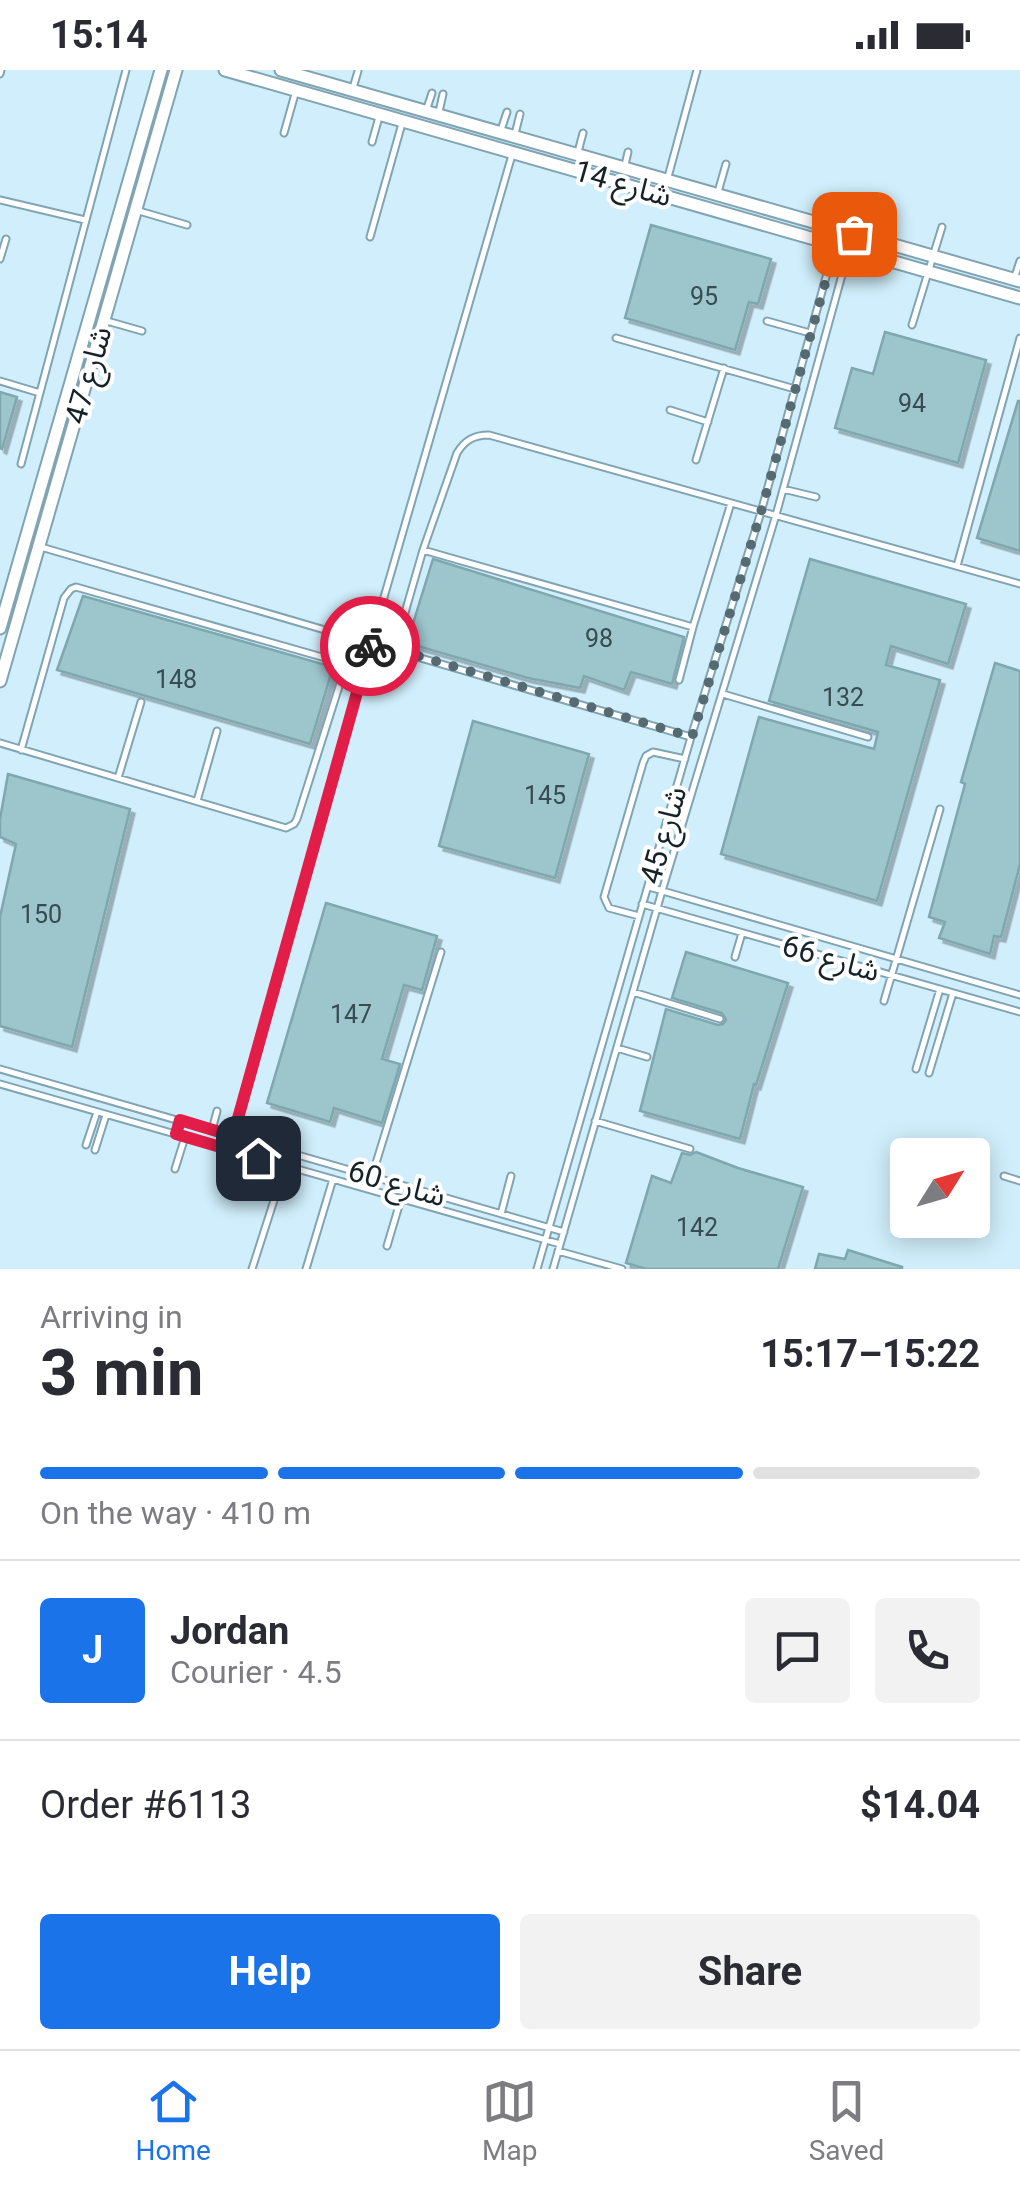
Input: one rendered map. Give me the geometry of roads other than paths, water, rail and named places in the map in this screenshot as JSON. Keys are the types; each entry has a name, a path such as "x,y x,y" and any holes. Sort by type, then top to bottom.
{"street":[{"name":"شارع 47","path":"0,628 161,70"},
{"name":"شارع 47","path":"0,680 176,70"},
{"name":"شارع 14","path":"225,70 1020,298"},
{"name":"شارع 14","path":"281,70 1017,280"}],"lane":[{"path":"21,464 126,70"},
{"path":"667,180 697,70"},
{"path":"352,90 358,71"},
{"path":"284,132 296,90"},
{"path":"432,93 432,113"},
{"path":"432,113 443,94"},
{"path":"233,1136 507,150 507,112"},
{"path":"372,142 380,114"},
{"path":"506,134 520,114"},
{"path":"370,238 403,120"},
{"path":"577,154 583,133"},
{"path":"624,168 628,152"},
{"path":"717,194 726,164"},
{"path":"0,200 86,220"},
{"name":"شارع 45","path":"538,1269 685,758 761,512 847,201"},
{"path":"136,210 187,224"},
{"path":"912,325 942,227"},
{"name":"شارع 45","path":"553,1269 776,516 854,234"},
{"path":"0,260 6,240"},
{"path":"1017,280 1020,261"},
{"path":"104,320 142,330"},
{"path":"767,321 810,333"},
{"path":"616,338 795,389"},
{"path":"957,566 1020,338"},
{"path":"696,460 724,368"},
{"path":"0,381 40,393"},
{"path":"670,410 708,422"},
{"path":"402,623 458,453 462,445 479,435 1020,584"},
{"path":"783,489 816,497"},
{"path":"679,680 731,503"},
{"path":"38,546 692,737"},
{"path":"424,550 693,627"},
{"path":"0,743 21,750 286,828 294,824 343,674 340,664 70,589 64,598 21,750"},
{"path":"722,693 868,736"},
{"path":"118,778 141,702"},
{"path":"197,802 217,731"},
{"path":"639,916 606,905 604,897 610,875 646,756 657,752 685,758"},
{"path":"884,1002 940,809"},
{"name":"شارع 66","path":"648,886 1020,994"},
{"name":"شارع 66","path":"642,904 1020,1012"},
{"path":"734,957 742,932"},
{"path":"372,1176 441,952"},
{"path":"916,1069 940,989"},
{"path":"633,992 720,1019"},
{"path":"929,1073 953,993"},
{"path":"616,1048 648,1057"},
{"name":"شارع 60","path":"0,1068 564,1232"},
{"name":"شارع 60","path":"0,1084 546,1240 622,1269"},
{"path":"212,1130 217,1111"},
{"path":"86,1145 97,1112"},
{"path":"95,1150 106,1114"},
{"path":"176,1134 180,1120"},
{"path":"595,1122 690,1148"},
{"path":"176,1170 185,1137"},
{"path":"223,1182 232,1150"},
{"path":"252,1269 285,1166"},
{"path":"501,1214 511,1176"},
{"path":"1004,1176 1020,1181"},
{"path":"306,1269 333,1179"},
{"path":"387,1246 401,1199"}]}
